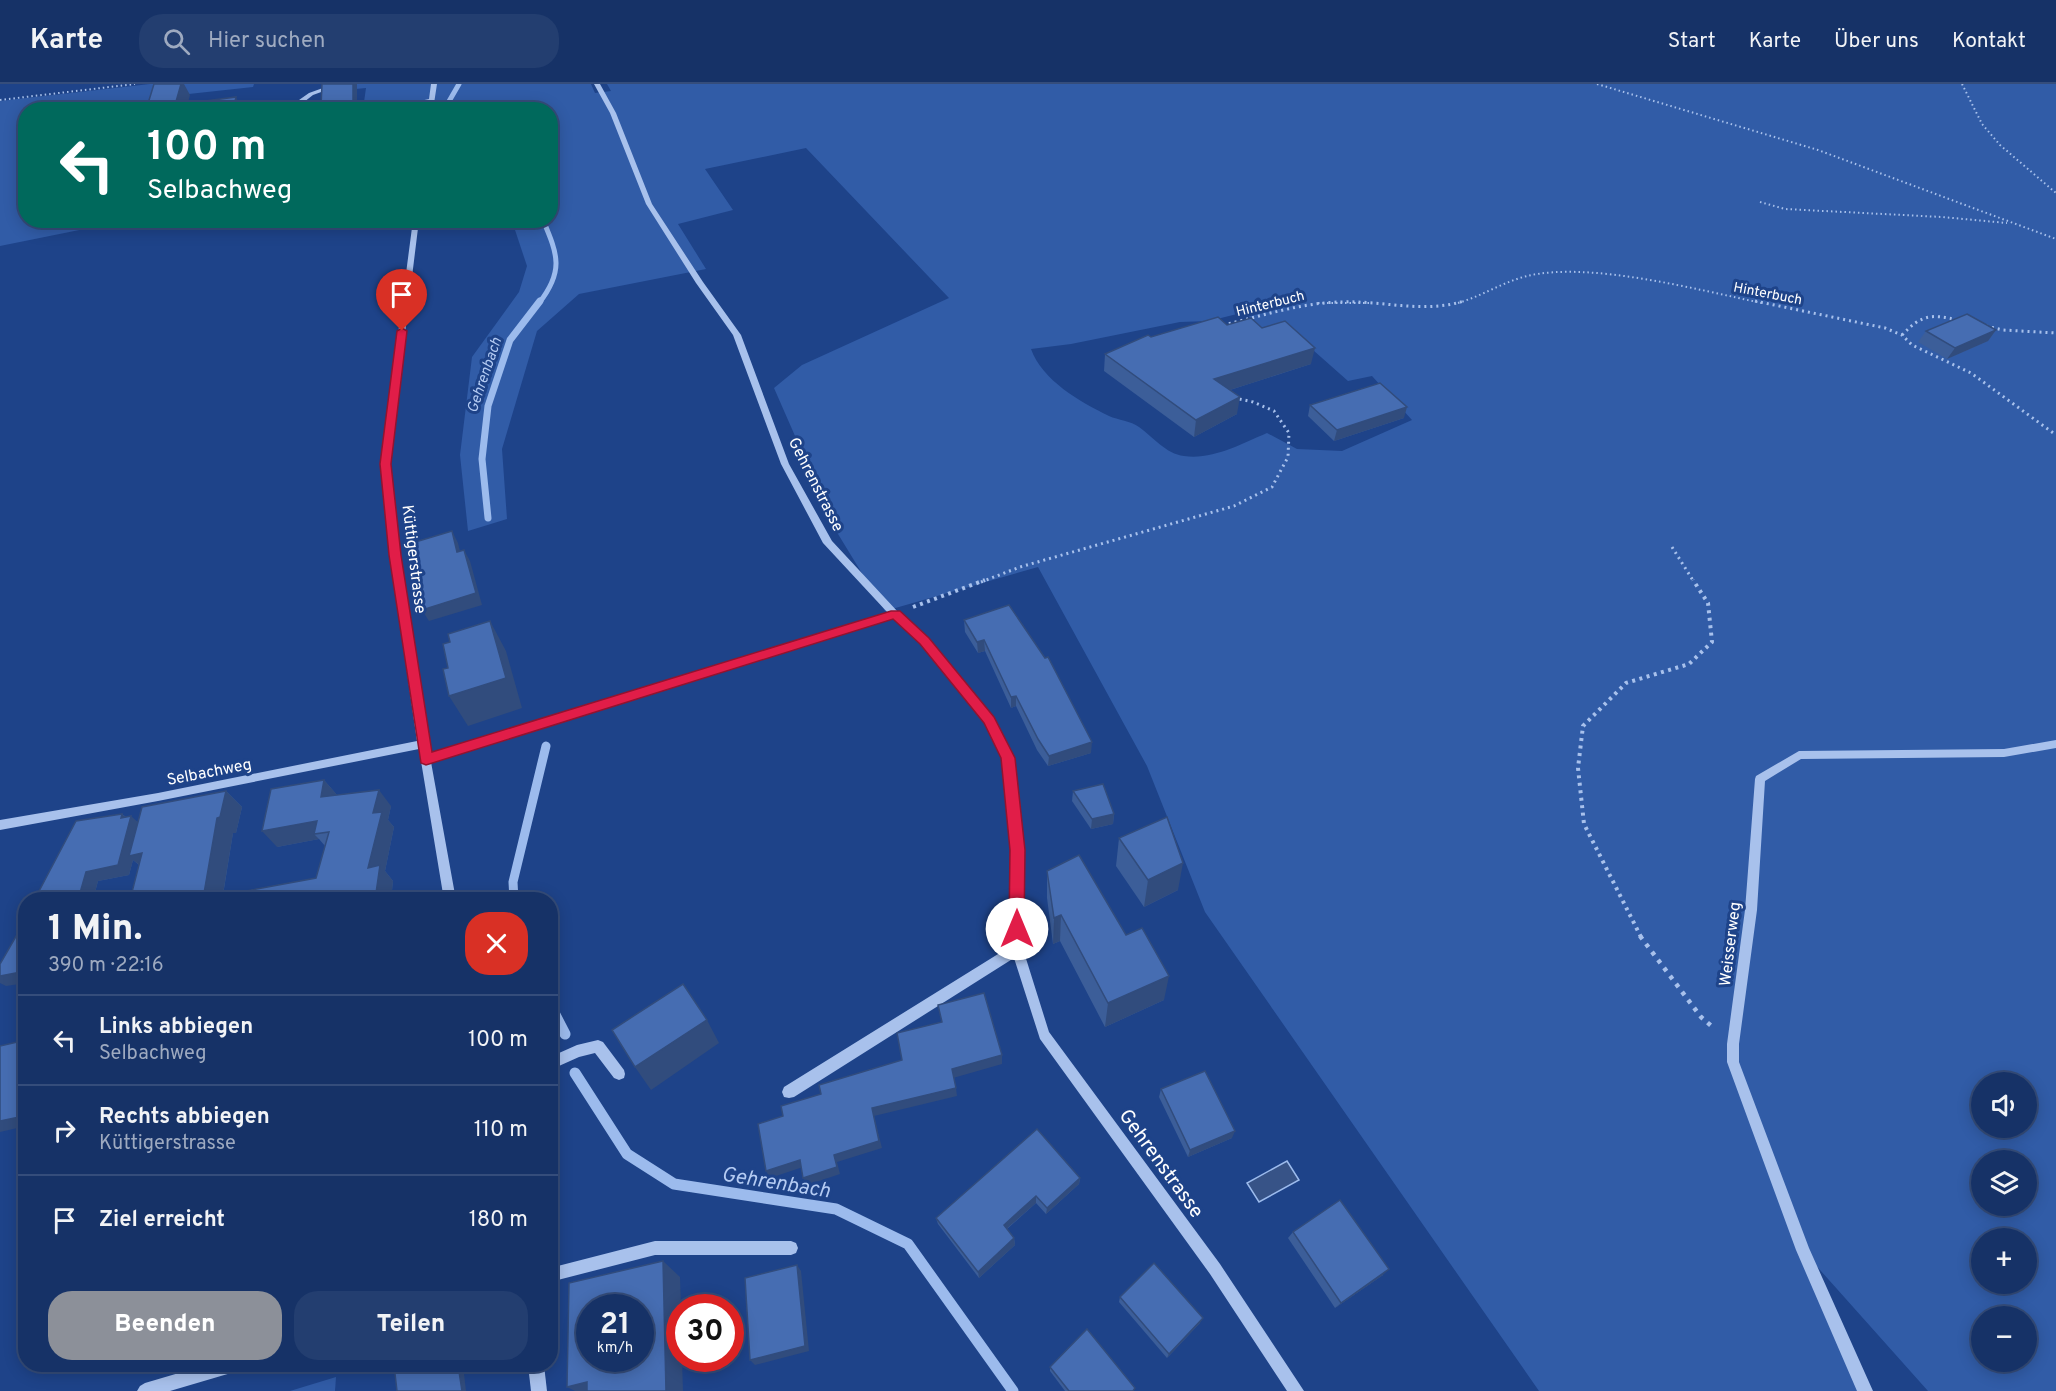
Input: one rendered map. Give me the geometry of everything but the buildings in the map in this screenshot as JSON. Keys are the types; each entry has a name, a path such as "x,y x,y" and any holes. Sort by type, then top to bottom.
{"street":[{"path":"301,102 311,94 339,84"},
{"path":"421,102 431,100 434,84"},
{"name":"Gehrenstrasse","path":"597,84 613,112 649,204 737,335 785,464 828,543 895,614 925,641 990,720 1008,758 1017,850 1017,949 1044,1035 1215,1269 1296,1391"},
{"name":"Küttigerstrasse","path":"415,228 385,464 395,555 423,744 449,892"},
{"path":"426,759 895,614"},
{"name":"Selbachweg","path":"0,825 156,803 423,744"},
{"name":"Weisserweg","path":"1865,1391 1798,1239 1733,1062 1733,1044 1751,910 1760,779 1799,755 2004,753 2056,744"},
{"path":"789,1092 1017,949"},
{"path":"558,1060 577,1051 598,1046 619,1074"},
{"path":"558,1273 655,1248 791,1248"},
{"path":"145,1391 208,1372"},
{"path":"537,1372 539,1391"}],"path":[{"path":"0,100 135,84"},
{"path":"1597,84 1818,150 2056,239"},
{"path":"1962,84 1982,124 2000,145 2056,193"},
{"path":"1760,202 1785,209 2013,224"},
{"name":"Hinterbuch","path":"1215,327 1301,304 1322,302 1423,308 1455,305 1482,297 1514,280 1538,274 1580,273 1664,284 1885,328 1902,335 1912,345 1971,373 2056,435"},
{"path":"1902,335 1917,319 1932,314 1964,321"},
{"path":"1984,326 2003,330 2056,333"},
{"path":"895,614 1020,567 1234,506 1272,487 1288,457 1289,433 1274,411 1233,397"},
{"path":"1672,547 1708,603 1712,642 1689,664 1626,683 1583,726 1578,768 1584,824 1642,940 1701,1017 1733,1044"}],"shaded area":[{"path":"150,84 254,84 253,87 161,97 159,102 18,102 18,228 89,228 0,246 0,101"},
{"path":"350,84 591,84 595,93 611,91 607,84 2056,84 2056,1391 1928,1391 1804,1252 1864,1391 1539,1391 1205,912 1147,766 1038,567 885,611 838,534 774,388 802,365 949,298 806,148 705,169 733,210 678,224 706,269 579,294 537,331 502,449 507,519 468,531 460,455 472,357 519,292 527,266 514,228 558,228 558,102 419,102 419,100 364,102 366,88 345,90","holes":["1245,312 1262,332 1287,327 1348,381 1372,376 1412,420 1342,451 1297,449 1267,433 1206,456 1177,455 1136,425 1109,416 1074,397 1044,371 1031,349 1071,344 1180,322 1209,321"]},
{"path":"1287,1161 1299,1180 1259,1202 1247,1183"},
{"path":"336,1377 335,1391 290,1391"}],"waterway":[{"name":"Gehrenbach","path":"449,102 459,84"},
{"name":"Gehrenbach","path":"539,303 552,281 556,263 546,228"},
{"name":"Gehrenbach","path":"488,518 482,459 488,406 510,340 540,301"},
{"name":"Gehrenbach","path":"514,892 513,882 546,746"},
{"name":"Gehrenbach","path":"558,1020 565,1034"},
{"name":"Gehrenbach","path":"575,1073 627,1154 674,1184 836,1209 908,1244 1013,1391"}],"route":[{"path":"402,331 385,464 395,555 426,759 895,614 925,641 990,720 1008,758 1017,850 1017,929"}]}
